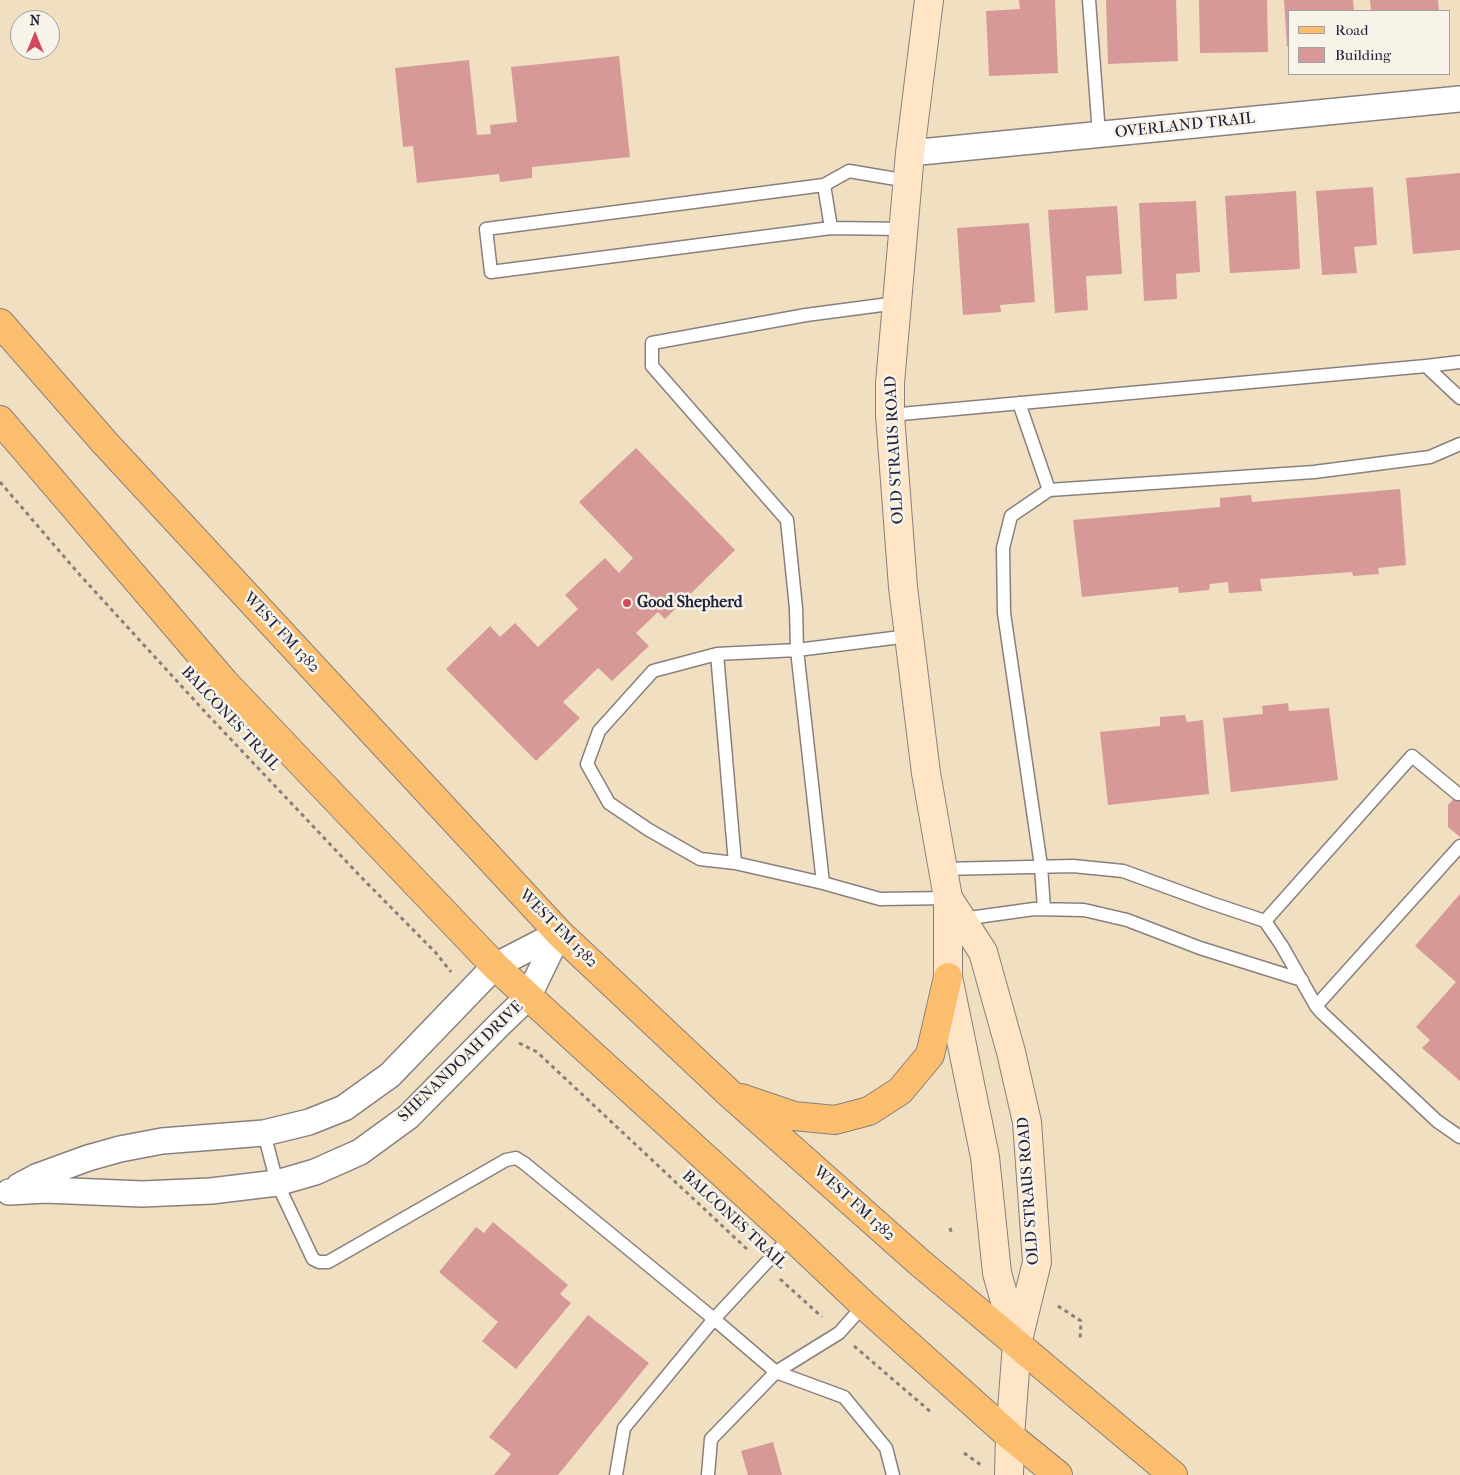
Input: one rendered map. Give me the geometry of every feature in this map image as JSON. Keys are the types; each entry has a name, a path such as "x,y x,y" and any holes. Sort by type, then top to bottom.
{"main road":[{"name":"WEST FM 1382","path":"0,323 105,444 559,933 730,1094 919,1262 1173,1475"},
{"path":"0,420 225,683 495,966 864,1305 1010,1436 1058,1475"},
{"path":"730,1094 794,1116 835,1120 869,1111 900,1092 930,1055 948,977"}],"street":[{"name":"OLD STRAUS ROAD","path":"929,0 910,153 890,383 890,414 903,587 926,773 942,869 955,909 983,952 1011,1052 1027,1122 1037,1262 1017,1344"},
{"name":"OVERLAND TRAIL","path":"910,153 1460,99"},
{"name":"OLD STRAUS ROAD","path":"955,909 948,977 985,1156 996,1273 1017,1344"},
{"name":"SHENANDOAH DRIVE","path":"4,1195 36,1177 88,1158 120,1149 162,1141 264,1133 309,1122 344,1108 390,1075 495,966 559,933"},
{"name":"SHENANDOAH DRIVE","path":"4,1195 46,1190 142,1194 211,1191 277,1184 315,1172 360,1152 408,1117 528,997 559,933"},
{"path":"1009,1475 1017,1344"}],"lane":[{"path":"1089,0 1099,134"},
{"path":"904,229 831,228 491,272 486,229 824,185 849,170 908,181"},
{"path":"824,185 831,228"},
{"path":"823,883 797,650 796,608 787,520 652,366 652,343 806,315 897,303"},
{"path":"890,414 1460,362"},
{"path":"1426,366 1460,398"},
{"path":"1019,403 1050,490"},
{"path":"1044,909 1041,866 1004,613 1002,548 1011,516 1050,490 1314,472 1430,457 1460,444"},
{"path":"909,636 797,650 717,654 653,671 599,731 587,764 608,803 648,830 700,859 735,863 823,883 880,899 955,909 1034,908 1084,910 1127,920 1200,948 1302,980"},
{"path":"717,654 735,863"},
{"path":"1264,921 1412,756 1458,794"},
{"path":"1316,1006 1460,846"},
{"path":"942,869 1073,866 1123,871 1264,921 1282,946 1316,1006 1322,1013 1437,1122 1460,1137"},
{"path":"264,1133 277,1184 312,1259 319,1262 328,1262 506,1160 516,1158 714,1319 776,1372 844,1397 886,1448 893,1475"},
{"path":"616,1475 624,1428 714,1319 791,1236"},
{"path":"708,1475 711,1439 776,1372 839,1333 864,1305"}],"path":[{"name":"BALCONES TRAIL","path":"0,482 79,574 207,714 361,877 436,953 446,968"},
{"name":"BALCONES TRAIL","path":"521,1045 537,1052 764,1265 932,1413"},
{"path":"950,1228 952,1235"},
{"path":"1058,1306 1081,1321 1080,1340"}],"building":[{"path":"1019,0 1055,0 1058,73 989,76 986,11 1020,9"},
{"path":"1106,0 1176,0 1178,61 1108,64"},
{"path":"1199,0 1267,0 1268,52 1200,53"},
{"path":"1284,0 1353,0 1354,10 1288,10 1287,47"},
{"path":"1370,0 1438,0 1439,10 1371,10"},
{"path":"619,56 630,157 532,167 532,178 500,182 499,174 417,183 413,146 403,147 395,68 469,60 477,135 491,134 490,125 517,122 511,67"},
{"path":"1460,173 1460,250 1413,254 1406,178"},
{"path":"1373,187 1377,245 1354,247 1357,273 1322,275 1316,191"},
{"path":"1296,191 1300,269 1230,273 1225,196"},
{"path":"1196,201 1200,272 1176,274 1177,299 1144,301 1139,203"},
{"path":"1117,206 1122,274 1086,276 1088,310 1055,313 1048,210"},
{"path":"1029,223 1035,302 1000,305 1001,312 963,315 957,228"},
{"name":"Good Shepherd","path":"636,448 735,550 665,619 658,612 636,633 649,646 612,681 598,668 563,702 580,718 536,761 446,669 490,626 500,637 515,623 538,647 578,609 565,595 605,558 619,573 633,558 579,502"},
{"path":"1400,489 1406,565 1378,568 1379,574 1353,576 1352,572 1260,579 1262,591 1229,593 1228,582 1210,584 1209,590 1179,593 1178,587 1082,597 1073,520 1220,507 1220,498 1251,495 1252,502"},
{"path":"1288,703 1289,711 1329,708 1338,780 1231,792 1223,718 1263,714 1262,706"},
{"path":"1185,715 1187,722 1203,720 1209,794 1108,805 1100,732 1160,726 1160,717"},
{"path":"1460,792 1460,837 1448,827 1448,805"},
{"path":"1460,894 1460,1081 1422,1048 1430,1040 1416,1027 1456,982 1415,946"},
{"path":"493,1222 568,1285 560,1294 571,1303 516,1369 482,1341 498,1322 439,1272 476,1227 484,1233"},
{"path":"588,1315 649,1363 558,1475 494,1475 511,1454 489,1437"},
{"path":"773,1442 782,1475 748,1475 741,1451"}],"place":[{"name":"Good Shepherd","path":"627,603"}]}
